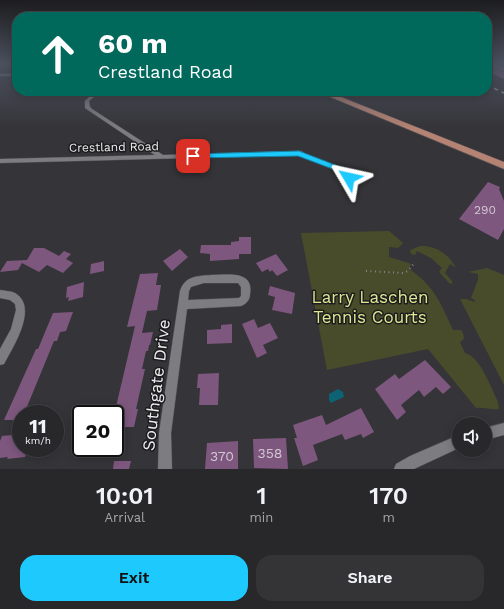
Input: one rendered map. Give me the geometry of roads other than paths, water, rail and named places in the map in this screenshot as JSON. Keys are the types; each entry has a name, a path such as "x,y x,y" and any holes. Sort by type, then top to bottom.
{"main road":[{"path":"332,96 504,166"}],"street":[{"path":"93,96 87,101 87,107 90,110 162,157"},
{"name":"Crestland Road","path":"0,161 300,153"},
{"name":"Southgate Drive","path":"165,469 165,433 183,305 187,285 198,280 238,279 244,283 246,287 245,298 241,302 183,305"},
{"path":"0,294 7,294 19,301 21,315 0,360"},
{"path":"492,432 504,429"},
{"path":"401,469 452,444"}],"lane":[{"path":"300,153 340,169 354,183"}],"water":[{"path":"338,389 343,392 344,397 331,403 329,400 329,394"}],"railway":[{"path":"492,87 504,93"}],"park label":[{"name":"Larry Laschen Tennis Courts","path":"370,307"}]}
